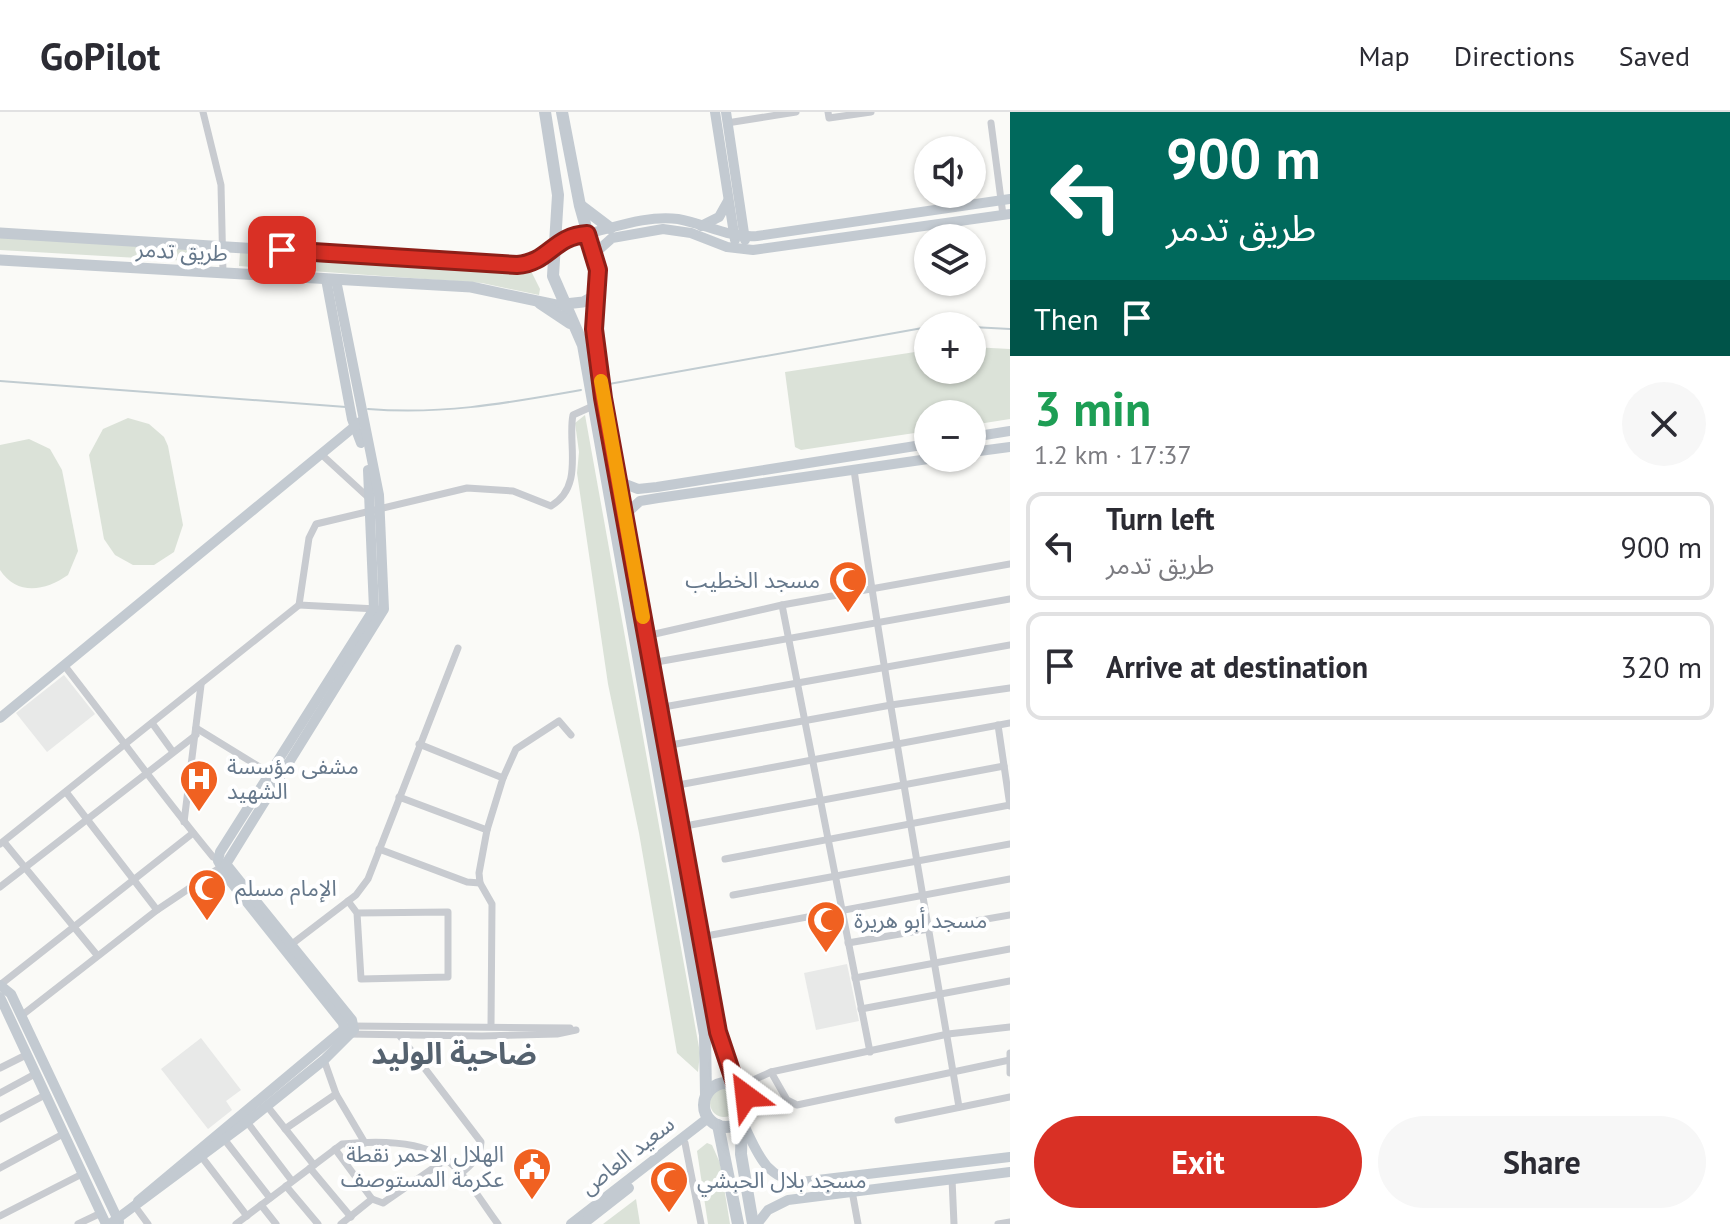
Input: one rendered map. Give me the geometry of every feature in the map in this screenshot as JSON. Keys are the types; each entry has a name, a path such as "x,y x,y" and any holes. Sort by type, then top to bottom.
{"highway":[{"path":"545,112 558,195 553,276 580,336 705,1035 704,1104 713,1122 738,1224"},
{"path":"562,112 580,206 598,270 595,338 658,708 718,1032 737,1086 746,1096 748,1106 742,1120 741,1154 755,1224"},
{"path":"580,206 610,228"},
{"path":"540,303 565,318 580,336"},
{"path":"706,1095 722,1083 737,1086"},
{"path":"713,1122 730,1126 742,1120"}],"main road":[{"path":"715,112 728,199 741,249"},
{"path":"726,118 742,219 739,236"},
{"path":"701,226 719,217 728,199"},
{"path":"587,234 661,218 739,236 757,236 1006,199"},
{"path":"594,254 612,238 663,229 691,233 741,249 1007,215"},
{"path":"742,219 757,236"},
{"name":"طريق تدمر","path":"0,233 517,265 539,260 553,245 567,237 587,234"},
{"name":"طريق تدمر","path":"0,260 471,287 540,303 564,305 583,302 598,294"},
{"path":"222,864 379,609 374,505 331,280"},
{"path":"0,718 358,423"},
{"path":"986,435 1010,431"},
{"path":"620,482 638,489 657,487 914,446"},
{"path":"986,450 1010,447"},
{"path":"626,514 640,501 914,461"},
{"path":"348,1030 289,946 222,864 220,852 379,609"},
{"path":"0,986 11,994 111,1221"},
{"path":"1,1004 82,1174 111,1221"},
{"path":"111,1221 267,1106 324,1060 348,1030"},
{"path":"136,1204 142,1194 348,1030"},
{"path":"742,1120 770,1170 783,1180 801,1182 1010,1157"},
{"path":"583,1224 713,1122"},
{"name":"سعيد العاص","path":"571,1224 713,1122"},
{"path":"755,1224 768,1210 788,1200 1010,1172"}],"street":[{"path":"203,112 221,185 223,274"},
{"path":"726,118 796,112"},
{"path":"828,112 829,118 871,112"},
{"path":"991,123 1007,215"},
{"path":"97,955 2,843 299,605 311,531 319,522 374,505 467,488 513,491 551,506 565,491 573,469 573,415 593,406"},
{"path":"321,454 374,505"},
{"path":"854,470 895,744 942,992 959,1107"},
{"path":"646,636 782,605 1010,564"},
{"path":"651,663 1010,599"},
{"path":"299,605 379,609"},
{"path":"782,605 831,839 834,875 870,1052"},
{"path":"658,708 1010,645"},
{"path":"289,946 348,901 368,879 458,648"},
{"path":"21,1016 97,955 222,864 145,774 125,743 64,665"},
{"path":"184,822 201,685"},
{"path":"665,746 891,705 1010,688"},
{"path":"491,1026 492,904 480,883 487,830 503,778 516,749 559,721 571,735"},
{"path":"152,723 173,752"},
{"path":"673,786 1010,723"},
{"path":"725,859 1010,805 998,725"},
{"path":"196,732 271,774"},
{"path":"0,887 196,732"},
{"path":"419,744 503,778"},
{"path":"680,827 1004,766"},
{"path":"66,792 157,910"},
{"path":"399,797 487,830"},
{"path":"0,986 193,833"},
{"path":"733,895 1010,844"},
{"path":"379,849 467,882 480,883"},
{"path":"701,937 1010,879"},
{"path":"348,901 357,913 361,979 448,977 448,912 357,913"},
{"path":"848,943 1010,915"},
{"path":"855,978 1010,949"},
{"path":"861,1009 1010,981"},
{"path":"491,1026 554,1026 576,1030 557,1034 400,1036 348,1030 491,1026"},
{"path":"737,1086 771,1072 948,1034 1010,1027"},
{"path":"400,1036 481,1142 481,1152 474,1163 459,1175"},
{"path":"1010,1053 1010,1073"},
{"path":"0,1068 26,1055"},
{"path":"324,1060 336,1094 365,1143"},
{"path":"771,1072 787,1100 797,1105 1010,1060"},
{"path":"0,1093 35,1074"},
{"path":"285,1129 336,1094"},
{"path":"0,1119 45,1095"},
{"path":"898,1120 1010,1097"},
{"path":"267,1106 351,1217"},
{"path":"247,1122 318,1224"},
{"path":"0,1168 63,1134"},
{"path":"224,1139 270,1198"},
{"path":"236,1224 342,1144 365,1143 417,1146 445,1160 495,1221 484,1224"},
{"path":"685,1143 701,1224"},
{"path":"335,1149 372,1199 383,1203 445,1160"},
{"path":"201,1156 247,1216"},
{"path":"0,1216 82,1174"},
{"path":"952,1179 953,1224"},
{"path":"852,1191 858,1224"},
{"path":"341,1224 372,1199"},
{"path":"136,1204 148,1224"},
{"path":"261,1205 276,1224"},
{"path":"78,1224 111,1221"},
{"path":"998,1224 1010,1222"}],"shaded area":[{"path":"0,237 208,249 210,258 207,262 0,250"},
{"path":"240,252 531,271 540,289 539,295 482,283 239,266"},
{"path":"986,348 1010,349 1010,419 986,423 986,400 914,400 914,433 801,450 795,447 785,372 914,352 914,384 986,384"},
{"path":"585,415 700,1053 698,1072 677,1053 639,833 608,684 577,473 579,452 575,423"},
{"path":"128,418 149,424 164,437 183,525 174,552 154,565 133,565 115,555 104,539 89,455 103,429"},
{"path":"29,439 50,449 62,470 78,551 68,575 50,585 32,588 15,584 0,570 0,445"},
{"path":"64,675 95,714 47,752 16,713"},
{"path":"847,964 859,1021 816,1030 804,973"},
{"path":"201,1038 241,1090 226,1101 232,1110 208,1129 161,1069"},
{"path":"724,1089 734,1093 738,1103 734,1113 724,1117 714,1113 710,1103 714,1093"},
{"path":"707,1143 712,1145 720,1163 730,1224 708,1224 697,1151"},
{"path":"636,1199 640,1224 603,1224"}],"waterway":[{"path":"986,328 1010,329"},
{"path":"609,384 914,330"},
{"path":"0,381 346,407"},
{"path":"368,409 449,409 581,390"}],"slow traffic":[{"path":"601,381 643,617"}],"place":[{"name":"مسجد الخطيب","path":"848,614"},
{"name":"مشفى مؤسسة الشهيد","path":"199,813"},
{"name":"الإمام مسلم","path":"207,922"},
{"name":"مسجد أبو هريرة","path":"826,954"},
{"name":"الهلال الاحمر نقطة عكرمة المستوصف","path":"532,1201"},
{"name":"مسجد بلال الحبشي","path":"669,1214"}],"district":[{"name":"ضاحية الوليد","path":"454,1054"}],"route":[{"path":"282,250 517,265 539,260 562,239 587,234 598,270 594,329 603,398 658,708 718,1032 736,1086 746,1096"}]}
